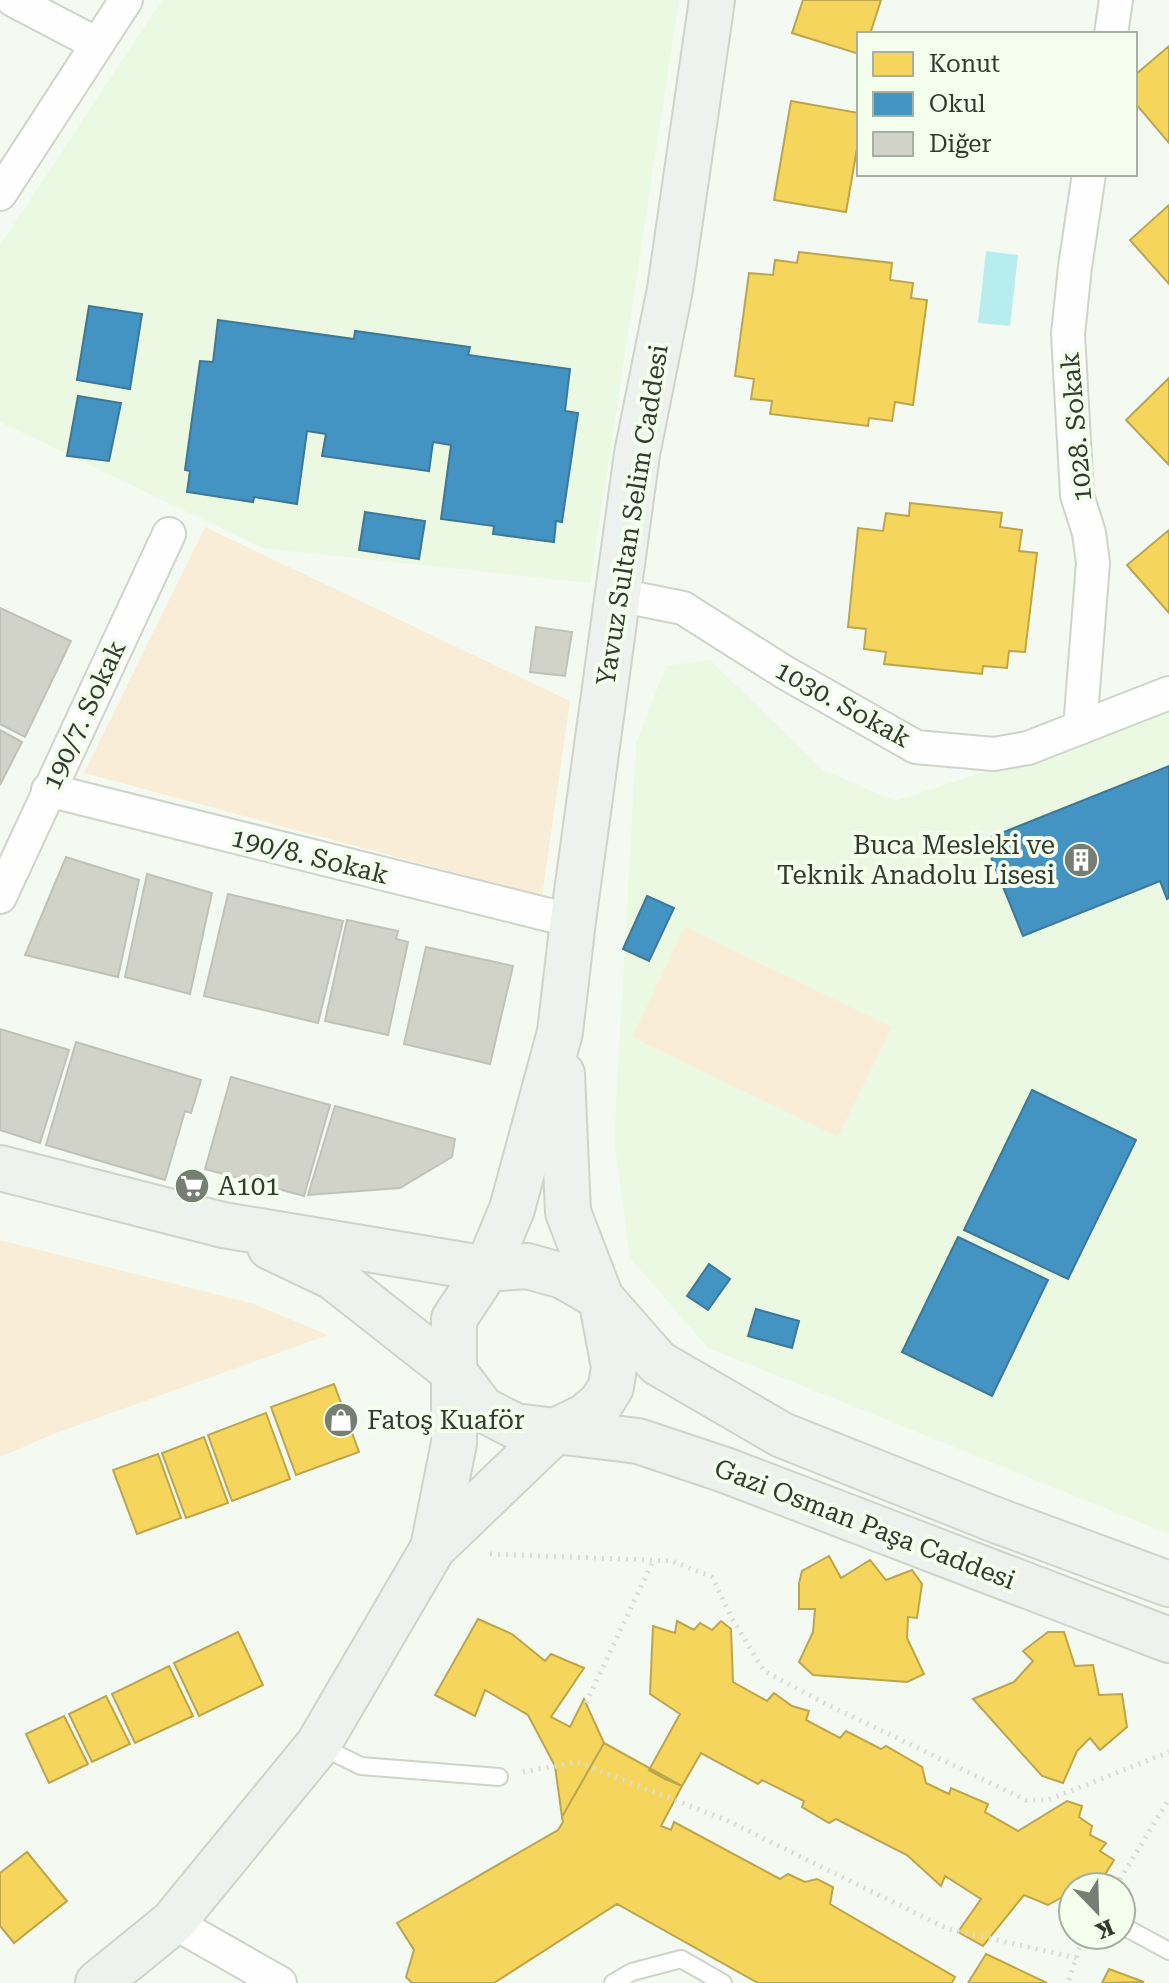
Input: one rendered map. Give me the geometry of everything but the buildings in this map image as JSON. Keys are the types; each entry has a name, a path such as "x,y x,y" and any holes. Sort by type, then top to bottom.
{"main road":[{"name":"Yavuz Sultan Selim Caddesi","path":"433,1548 454,1443 454,1319 487,1269 512,1209 560,1032 637,454 670,289 712,0"},
{"name":"Yavuz Sultan Selim Caddesi","path":"560,1032 568,1212 601,1298"},
{"path":"0,1168 223,1225 487,1269 527,1266 563,1276 601,1298 614,1367 611,1387 601,1403 586,1416 555,1431 433,1548 318,1745 173,1922 98,1983"},
{"path":"223,1225 333,1277 455,1373 482,1409 515,1426 555,1431"},
{"name":"Gazi Osman Paşa Caddesi","path":"601,1298 658,1363 782,1435 993,1519 1169,1584"},
{"name":"Gazi Osman Paşa Caddesi","path":"555,1431 638,1441 710,1465 1169,1640"}],"street":[{"path":"13,0 97,44"},
{"path":"0,194 126,0"},
{"path":"1111,32 1116,0"},
{"name":"1028. Sokak","path":"1080,728 1093,563 1089,533 1077,495 1068,334 1089,176"},
{"name":"190/7. Sokak","path":"0,897 169,534"},
{"name":"1030. Sokak","path":"618,595 683,608 784,672 916,747 994,754 1028,748 1169,693"},
{"name":"190/8. Sokak","path":"48,790 573,921"},
{"path":"173,1922 280,1983"}],"lane":[{"path":"318,1745 361,1766 499,1777"},
{"path":"1137,1934 1169,1951"},
{"path":"613,1983 632,1972 681,1959 723,1983"}],"path":[{"path":"433,1548 496,1554 654,1559 672,1561 712,1577 733,1620 764,1671 1026,1800 1048,1800 1169,1752"},
{"path":"586,1703 654,1559"},
{"path":"499,1777 577,1762 726,1820 948,1929 1077,1958"},
{"path":"1125,1871 1169,1799"},
{"path":"1069,1980 1079,1951"}],"shaded area":[{"path":"162,0 679,0 590,583 262,548 0,422 0,245"},
{"path":"205,527 570,701 542,896 84,773"},
{"path":"710,660 823,770 895,801 1169,711 1169,1534 708,1348 630,1258 614,1138 636,743 666,666"},
{"path":"685,927 892,1027 838,1137 632,1037"},
{"path":"0,1240 254,1304 328,1335 56,1433 0,1457"}],"water":[{"path":"986,251 1018,255 1010,326 978,323"}],"place":[{"name":"Buca Mesleki ve Teknik Anadolu Lisesi","path":"1081,860"},
{"name":"A101","path":"192,1186"},
{"name":"Fatoş Kuaför","path":"341,1420"}]}
